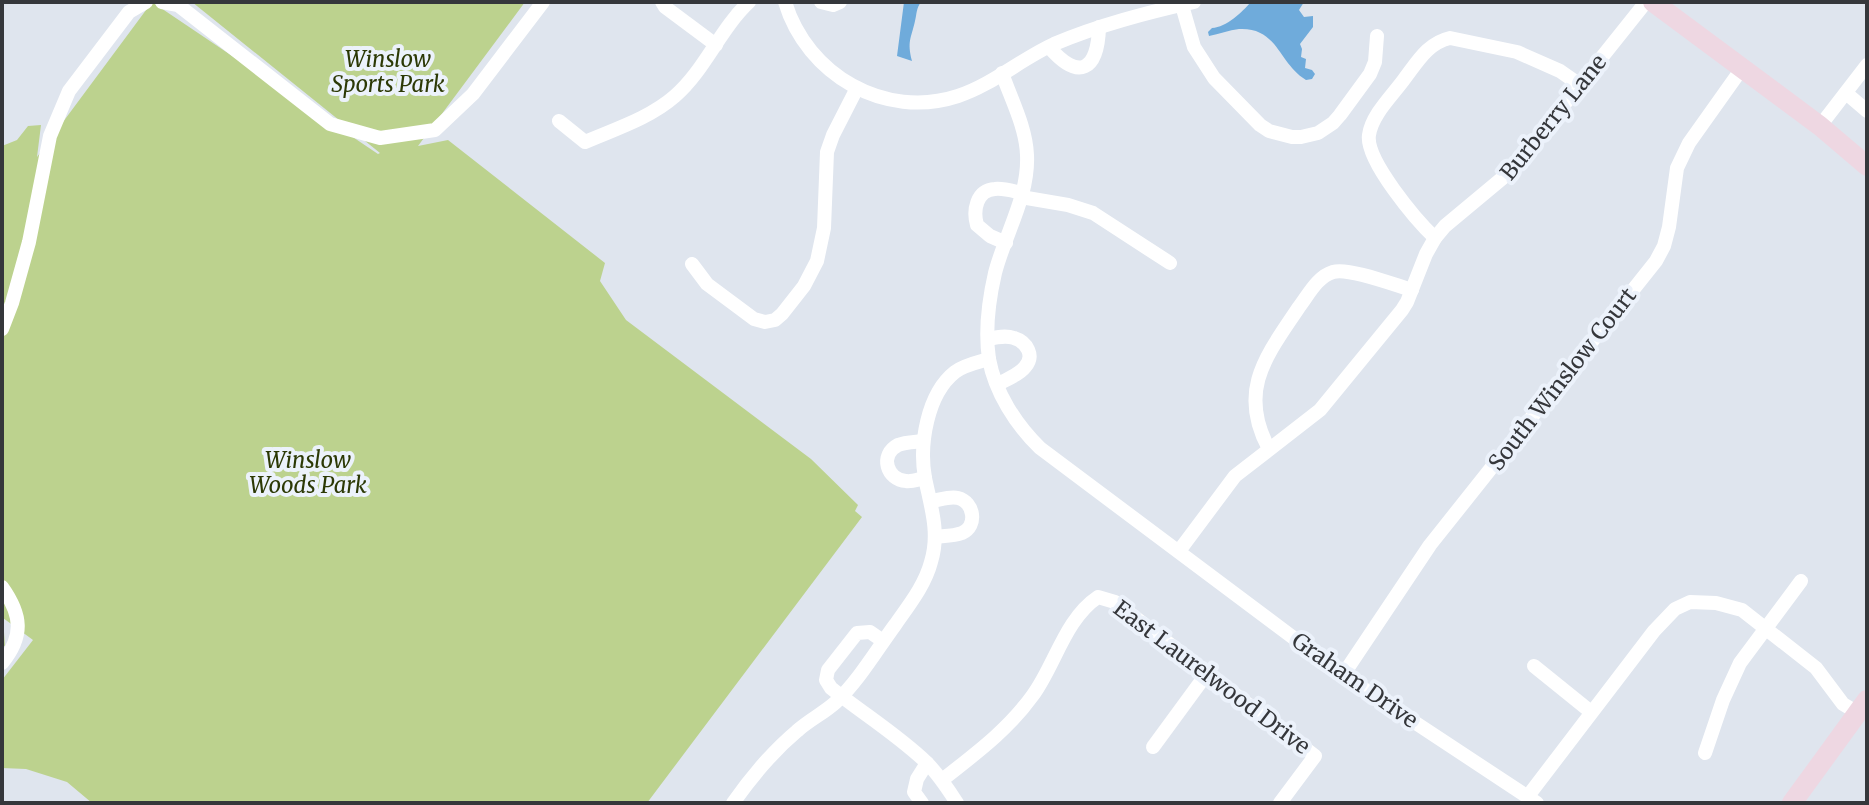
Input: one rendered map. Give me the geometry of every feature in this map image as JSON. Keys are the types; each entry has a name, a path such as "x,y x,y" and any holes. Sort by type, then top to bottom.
{"main road":[{"path":"1653,2 1820,126 1867,166"},
{"path":"1792,803 1862,706"}],"street":[{"path":"2,329 29,242 50,136 64,102 129,12 146,2"},
{"path":"162,2 178,5 330,124 380,138 435,130 473,94 543,2"},
{"path":"662,2 716,45"},
{"path":"559,121 585,142 646,114 674,96 689,81 749,2"},
{"path":"785,2 796,27 815,55 836,75 876,97 907,103 931,102 971,92 1049,47 1118,20 1186,3 1194,47 1214,78 1260,125 1269,131 1292,137 1318,133 1340,115 1370,74 1375,62 1377,36"},
{"path":"821,2 833,5 840,2"},
{"name":"Burberry Lane","path":"1179,551 1235,476 1309,421 1327,402 1402,310 1435,238 1511,171 1646,2"},
{"path":"1049,47 1064,64 1078,68 1083,66 1097,52 1099,27"},
{"path":"1435,238 1412,215 1374,159 1369,142 1369,132 1377,116 1427,49 1450,38 1517,52 1560,71 1580,85"},
{"path":"1820,126 1867,65"},
{"name":"South Winslow Court","path":"1343,675 1430,545 1656,261 1669,227 1674,183 1682,156 1743,67"},
{"name":"Graham Drive","path":"1002,73 1025,140 1027,156 1021,195 995,272 988,315 989,359 998,384 1026,435 1343,675 1532,800"},
{"path":"692,264 707,284 754,319 776,322 804,286 817,261 824,228 827,152 857,88"},
{"path":"1846,93 1867,111"},
{"path":"1006,243 990,236 977,225 975,209 978,200 994,188 1093,213 1170,263"},
{"path":"1269,449 1256,418 1257,384 1272,345 1317,281 1332,272 1347,271 1412,290"},
{"path":"988,339 1012,337 1022,342 1029,352 1030,358 1024,369 998,384"},
{"path":"733,803 772,752 841,696 911,602 931,563 935,537 922,453 933,404 959,369 989,359"},
{"path":"923,441 899,444 891,450 886,462 889,472 900,480 925,478"},
{"path":"931,501 961,498 971,508 972,515 964,532 935,537"},
{"path":"1705,753 1733,676 1801,581"},
{"path":"2,587 18,617 18,632 2,663"},
{"name":"East Laurelwood Drive","path":"942,780 991,742 1018,715 1043,680 1071,627 1098,597 1115,602 1315,756 1280,803"},
{"path":"1532,800 1591,712 1654,631 1675,609 1690,602 1716,603 1742,610 1816,668 1843,704 1862,706"},
{"path":"883,641 870,632 853,636 826,675 828,685 927,763 942,780 953,802"},
{"path":"1534,666 1591,712"},
{"path":"1153,747 1208,672"},
{"path":"922,803 914,792 917,779 927,763"}],"green space":[{"name":"Winslow Woods Park","path":"152,2 378,154 192,2 525,2 418,146 448,140 605,263 600,281 626,320 811,459 858,505 855,511 862,517 647,803 92,803 67,782 26,769 2,768 2,680 33,640 3,618 5,646 2,645 2,146 17,140 28,126 41,125 37,157"}],"water":[{"path":"904,2 921,2 910,40 912,61 897,56"},
{"path":"1251,2 1304,2 1299,10 1304,17 1313,16 1313,27 1300,44 1301,57 1306,59 1305,68 1315,74 1312,79 1306,80 1297,73 1277,47 1262,34 1239,29 1209,36 1212,28 1228,22"}],"park label":[{"name":"Winslow Sports Park","path":"388,72"}]}
